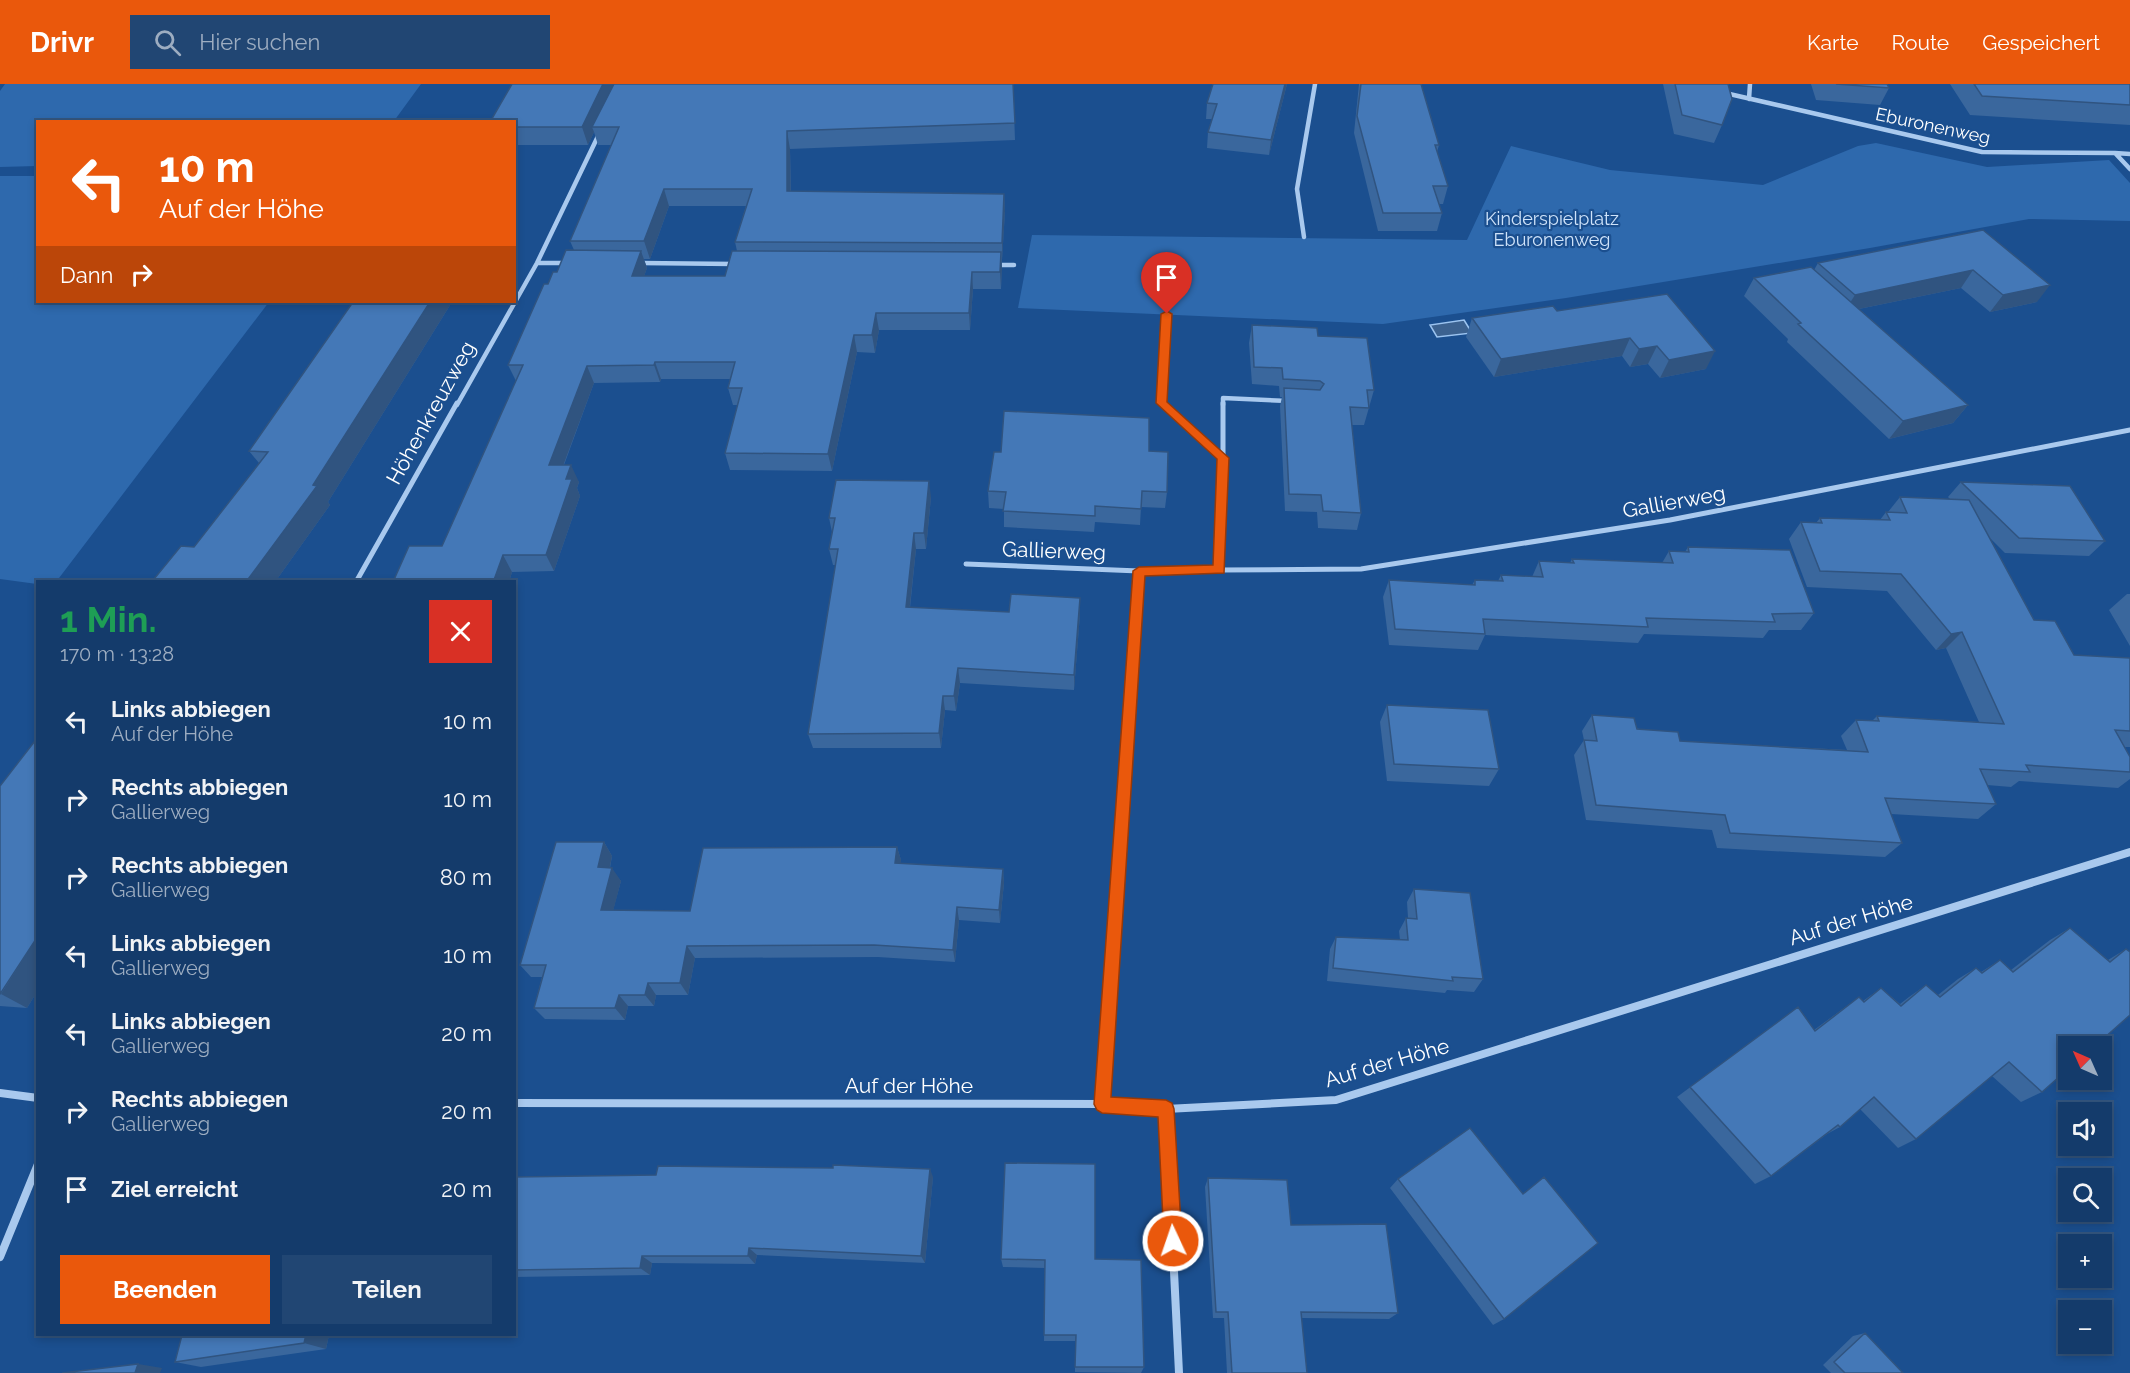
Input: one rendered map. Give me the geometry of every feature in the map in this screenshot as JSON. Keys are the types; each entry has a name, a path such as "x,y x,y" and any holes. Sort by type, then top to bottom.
{"street":[{"path":"1304,237 1297,189 1315,84"},
{"path":"1749,99 1750,84"},
{"name":"Eburonenweg","path":"1716,92 1982,152 2115,153"},
{"name":"Höhenkreuzweg","path":"516,299 537,262 603,125"},
{"path":"2115,153 2130,154"},
{"path":"2115,153 2130,169"},
{"path":"537,262 572,263"},
{"path":"632,263 740,264"},
{"path":"990,265 1014,265"},
{"name":"Höhenkreuzweg","path":"357,580 514,303"},
{"path":"1167,314 1161,403 1223,458"},
{"path":"1219,570 1223,398 1292,402"},
{"name":"Gallierweg","path":"966,564 1139,571 1362,570 1670,520 2130,430"},
{"path":"1102,1104 1139,571"},
{"name":"Auf der Höhe","path":"516,1103 1102,1104 1166,1109 1336,1100 2130,852"},
{"path":"0,1093 36,1098"},
{"path":"1166,1109 1179,1373"},
{"path":"0,1257 36,1169"}],"green space":[{"path":"5,84 421,84 395,120 36,120 36,166 0,167 0,91"},
{"name":"Kinderspielplatz Eburonenweg","path":"1876,143 1987,167 2109,160 2130,183 2130,221 2029,219 1870,248 1566,298 1383,324 1018,308 1032,235 1467,240 1511,146 1610,170 1763,185 1858,146"},
{"path":"0,176 36,176 36,303 268,303 58,580 36,580 36,584 0,579"}],"shaded area":[{"path":"1464,320 1472,333 1437,337 1430,325"}],"building":[{"path":"512,84 603,84 582,127 516,127 516,120 491,120"},
{"path":"614,84 1013,84 1015,123 787,131 787,191 1004,194 1002,243 735,242 752,189 664,189 644,241 570,241 619,127 592,127"},
{"path":"1213,84 1285,84 1271,140 1208,132 1217,104 1207,103"},
{"path":"1361,84 1421,84 1439,145 1435,145 1448,186 1433,186 1442,213 1383,213 1357,116"},
{"path":"1675,84 1728,84 1732,99 1722,125 1682,115"},
{"path":"1836,84 1887,84 1889,88"},
{"path":"1974,84 2130,84 2130,105 1982,96"},
{"path":"1983,230 2050,285 2003,295 1973,270 1855,295 1818,263"},
{"path":"566,250 641,251 632,276 725,276 732,251 1001,252 1000,272 972,272 969,313 876,313 872,335 854,335 828,454 725,453 742,388 728,388 735,362 655,362 654,365 587,366 549,465 571,465 566,479 572,479 546,555 503,555 494,580 394,580 409,546 442,546 523,365 508,365 544,284 548,284 553,272 557,272"},
{"path":"1811,267 1968,405 1903,421 1798,324 1801,323 1754,278"},
{"path":"1667,294 1715,351 1669,360 1657,346 1639,349 1630,338 1501,359 1472,318 1553,306 1557,311"},
{"path":"352,303 429,303 313,485 317,486 247,580 154,579 181,546 194,547 268,452 249,451"},
{"path":"1252,325 1317,328 1318,336 1367,338 1374,390 1367,390 1369,408 1350,407 1361,513 1323,511 1321,495 1289,494 1284,388 1320,390 1324,384 1320,381 1283,379 1282,368 1254,367"},
{"path":"1004,411 1149,418 1149,451 1168,452 1167,492 1142,491 1141,509 1095,506 1095,516 1003,511 1006,492 988,491 994,452 1001,452"},
{"path":"836,480 929,481 924,533 914,533 906,607 1009,612 1011,594 1080,598 1074,675 958,668 954,696 943,696 939,733 808,734 838,549 829,549 835,518 829,518"},
{"path":"1961,482 2070,486 2105,541 2019,538"},
{"path":"1900,497 1969,500 2034,620 2055,621 2074,655 2130,658 2130,731 2115,730 2130,757 2130,772 2026,765 2030,772 1980,769 1996,804 1885,798 1902,843 1730,833 1725,815 1596,805 1584,740 1597,741 1592,715 1634,718 1637,729 1678,732 1680,741 1868,752 1856,720 1879,721 1877,716 2004,724 1962,632 1951,634 1901,574 1820,571 1801,522 1822,523 1820,518 1890,520 1886,512 1907,513"},
{"path":"1688,547 1790,550 1814,613 1772,614 1775,622 1646,618 1648,627 1483,619 1485,634 1395,629 1389,580 1475,585 1475,580 1503,581 1501,575 1543,577 1539,561 1574,563 1572,559 1673,563 1669,551 1689,552"},
{"path":"1387,705 1488,710 1499,769 1394,764"},
{"path":"36,740 36,939 0,994 0,786"},
{"path":"556,842 604,842 598,867 612,868 601,910 690,911 703,848 897,847 895,863 1003,869 999,910 957,907 953,950 874,945 687,946 680,983 648,983 645,995 619,995 615,1008 534,1008 546,965 520,965"},
{"path":"1414,889 1470,893 1483,979 1452,977 1453,981 1333,968 1336,937 1408,940 1406,918 1417,919"},
{"path":"2070,928 2110,962 2126,949 2130,952 2130,1015 2106,1036 2058,1036 2058,1078 2042,1092 2009,1062 1916,1139 1874,1097 1840,1127 1838,1125 1771,1176 1690,1087 1798,1007 1815,1031 1859,997 1864,1002 1881,988 1901,1006 1926,985 1940,997 1976,968 1982,973 2000,960 2013,972"},
{"path":"1470,1128 1523,1194 1544,1177 1598,1243 1504,1319 1398,1179"},
{"path":"1005,1163 1095,1164 1095,1259 1141,1260 1144,1367 1075,1367 1076,1335 1044,1335 1045,1260 1001,1259"},
{"path":"833,1165 930,1169 921,1256 749,1248 748,1256 642,1256 640,1268 516,1270 516,1177 656,1175 658,1166 833,1168"},
{"path":"1208,1178 1287,1180 1291,1225 1386,1224 1398,1313 1301,1312 1307,1373 1232,1373 1228,1312 1216,1312"},
{"path":"1865,1333 1903,1373 1845,1373 1834,1362"},
{"path":"182,1336 306,1336 304,1343 175,1362"},
{"path":"138,1364 135,1373 62,1373"}],"route":[{"path":"1167,314 1161,403 1223,458 1219,570 1139,571 1102,1104 1166,1109 1173,1241"}]}
